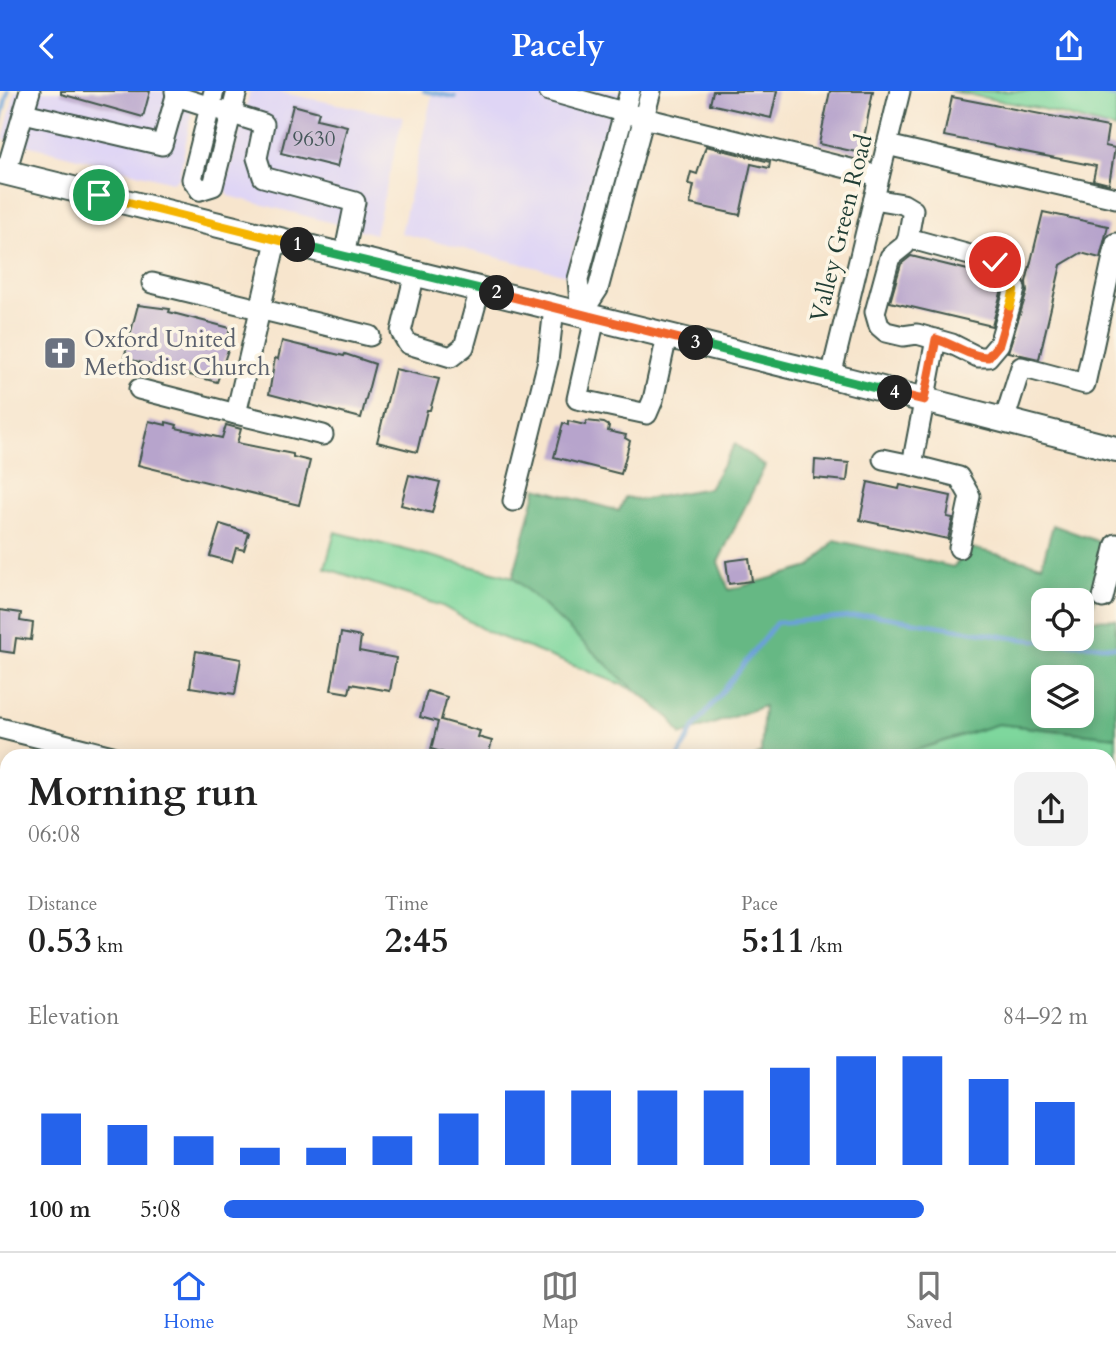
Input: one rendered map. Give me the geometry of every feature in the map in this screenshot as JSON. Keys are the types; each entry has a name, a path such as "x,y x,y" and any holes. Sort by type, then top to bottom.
{"main road":[{"path":"3,172 1116,449"}],"street":[{"path":"3,172 30,91"},
{"path":"200,190 213,186 237,91"},
{"path":"549,91 644,118 880,176"},
{"path":"588,316 578,279 630,91"},
{"path":"651,91 598,289 588,316 577,399 647,414 653,400 667,336"},
{"name":"Valley Green Road","path":"831,376 900,91"},
{"path":"24,113 162,145 176,93 212,99 231,114 264,124 257,158 263,177 355,202 344,256"},
{"path":"200,190 192,179 212,99"},
{"path":"887,145 1116,198"},
{"path":"192,218 200,190"},
{"path":"874,199 903,204 914,211 905,244 890,257 875,312 879,326 886,333 903,336 917,334 953,344 978,357 988,357 999,344 1015,289 1010,275 995,262 908,238"},
{"path":"236,414 276,241"},
{"path":"1004,421 1021,367 1085,384 1116,243"},
{"path":"415,273 401,332 408,344 451,357 464,347 480,289"},
{"path":"152,283 370,336"},
{"path":"513,501 548,361 554,308"},
{"path":"912,465 936,339"},
{"path":"139,389 323,435"},
{"path":"883,459 959,477 970,495 959,548"},
{"path":"1103,598 1116,544"},
{"path":"0,728 84,749"}],"shaded area":[{"path":"15,91 196,91 179,178 172,182 3,139"},
{"path":"250,91 273,91 403,117 375,234 229,196 225,188"},
{"path":"433,91 621,91 601,168 566,275 401,233"}],"green space":[{"path":"950,91 1116,91 1116,129 1042,109"},
{"path":"735,444 765,466 718,562 729,590 810,567 835,540 953,567 972,548 1042,565 1053,525 1108,545 1094,600 1094,588 1031,588 1031,651 1094,651 1094,620 1116,619 1116,737 1034,728 1094,728 1094,665 1031,665 1031,728 998,724 919,749 761,749 764,706 681,735 671,719 620,677 513,577 537,488 619,511 625,497 640,500 709,488"},
{"path":"335,532 513,577 638,691 488,632 442,606 325,568"},
{"path":"998,724 1116,737 1116,749 919,749"}],"building":[{"path":"61,91 150,91 143,117 61,94"},
{"path":"713,91 777,91 771,118 710,104"},
{"path":"830,91 873,91 861,153 819,144"},
{"path":"952,97 1108,127 1105,146 1115,148 1109,184 1093,180 1096,166 944,136"},
{"path":"293,105 319,112 317,119 347,126 337,167 281,153"},
{"path":"706,146 770,162 769,168 751,164 740,215 690,204 694,185 688,184 691,172 697,174"},
{"path":"1043,212 1108,226 1100,258 1081,253 1061,265 1039,359 1008,352 1027,292 1026,282"},
{"path":"911,256 992,276 1000,282 1002,289 992,326 890,302 901,264"},
{"path":"138,305 170,309 169,312 230,328 226,346 229,347 217,382 124,358"},
{"path":"282,341 344,356 345,354 375,364 361,418 269,394 275,358 278,359"},
{"path":"395,369 439,379 430,410 427,410 417,452 377,442"},
{"path":"149,421 166,425 166,422 177,425 176,428 222,438 226,425 241,429 237,443 293,454 293,457 310,461 299,505 138,465"},
{"path":"568,421 585,425 587,421 604,423 609,426 608,431 626,435 625,438 630,441 621,474 554,457 563,423 568,425"},
{"path":"815,460 849,463 847,481 814,478"},
{"path":"409,475 440,482 432,513 401,505"},
{"path":"868,482 899,489 900,485 951,496 947,517 953,518 948,539 860,520"},
{"path":"220,524 249,533 244,550 236,548 232,562 210,556"},
{"path":"749,558 752,581 729,584 726,561"},
{"path":"0,610 21,613 20,621 33,623 31,640 16,638 14,653 0,651"},
{"path":"341,633 361,637 359,651 396,658 390,691 351,684 349,693 331,690"},
{"path":"196,651 241,659 235,694 190,687"},
{"path":"427,691 447,697 441,720 480,731 478,737 492,741 490,749 431,749 438,722 420,717"}],"waterway":[{"path":"0,123 8,91"},
{"path":"424,91 455,97"},
{"path":"1088,91 1116,97"},
{"path":"683,749 693,729 776,623 873,615 1020,639 1116,647"}],"place":[{"name":"Oxford United Methodist Church","path":"60,353"}],"route":[{"path":"99,195 924,400 936,339 953,344 978,357 988,357 999,344 1015,289 1010,275 995,262"}]}
